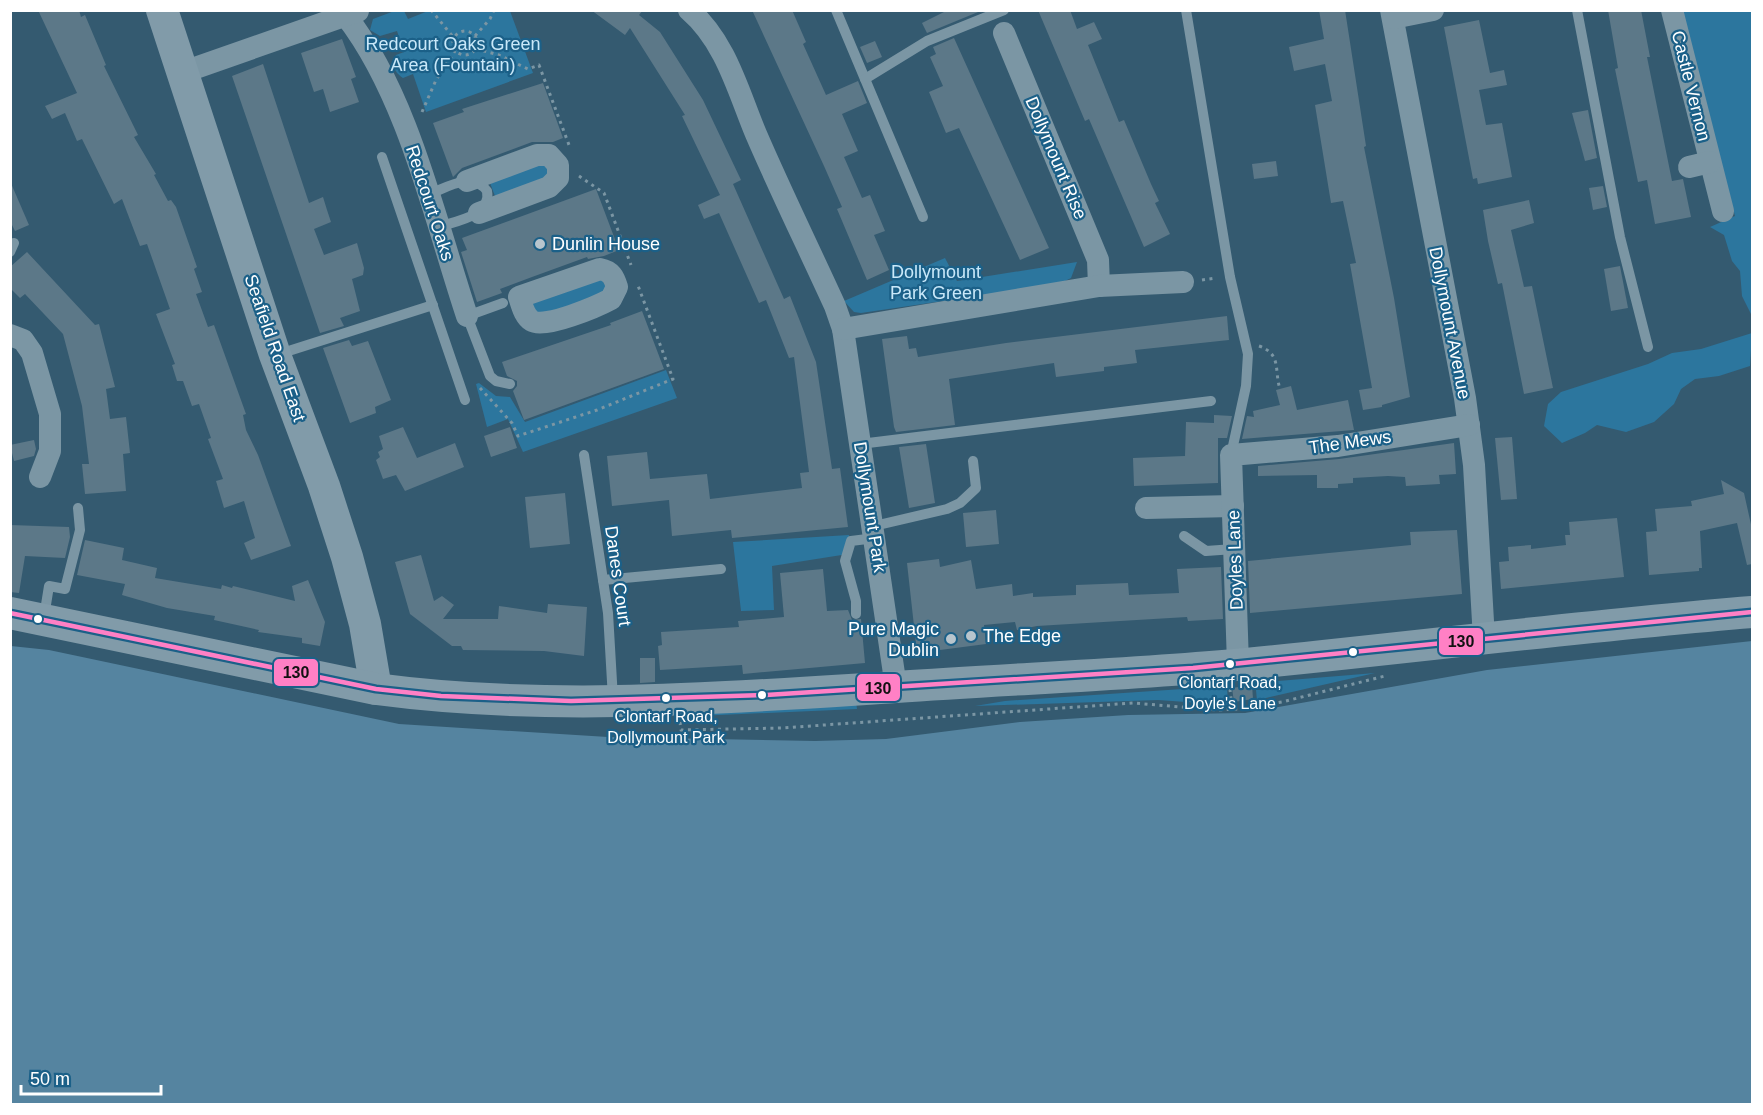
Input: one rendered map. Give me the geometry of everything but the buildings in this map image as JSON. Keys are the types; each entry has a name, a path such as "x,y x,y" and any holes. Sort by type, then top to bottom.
{"main road":[{"name":"Seafield Road East","path":"162,10 275,355 347,557 365,624 376,689"},
{"path":"10,613 376,689 434,696 613,701 737,699 896,687 1238,675 1484,639 1643,621 1752,612"}],"street":[{"path":"1392,14 1433,10"},
{"name":"Castle Vernon","path":"1672,10 1700,164 1723,211"},
{"name":"Redcourt Oaks","path":"181,73 353,13 386,79 404,123 467,316"},
{"name":"Dollymount Park","path":"699,14 730,67 843,328 896,687"},
{"name":"Dollymount Avenue","path":"1392,14 1469,425 1474,465 1484,639"},
{"name":"Dollymount Rise","path":"1004,22 1098,260 1099,286"},
{"path":"467,181 537,155 549,156 558,165 558,178 549,187 479,213"},
{"path":"843,328 1099,286 1183,282"},
{"path":"10,335 23,340 32,353 50,414 50,451 40,477"},
{"name":"The Mews","path":"1231,455 1338,446 1469,425"},
{"name":"Doyles Lane","path":"1231,455 1238,675"},
{"path":"1146,508 1233,506"}],"lane":[{"path":"836,10 923,217"},
{"path":"1186,10 1230,277 1246,345 1246,386 1231,455"},
{"path":"1577,10 1620,237 1648,347"},
{"path":"865,79 927,41 1004,22"},
{"path":"382,157 465,400"},
{"path":"427,195 467,181 478,183 487,191 487,203 479,213 438,227"},
{"path":"467,316 511,300"},
{"path":"275,355 433,305"},
{"name":"Redcourt Oaks","path":"467,316 490,375 496,381 510,384"},
{"path":"860,444 1211,401"},
{"name":"Danes Court","path":"584,455 603,580 613,701"},
{"path":"856,614 856,601 844,561 851,541 960,503 976,488 973,461"},
{"path":"44,620 49,586 66,589 80,530 78,508"},
{"path":"1184,536 1206,551 1234,549"},
{"path":"603,580 721,569"}],"path":[{"path":"404,123 416,118 423,111 436,80 455,51 454,38 431,10"},
{"path":"476,50 475,36 490,20 494,10"},
{"path":"454,38 462,32 475,36"},
{"path":"455,51 464,56 476,50 499,55 528,69 539,65 571,153"},
{"path":"1183,282 1230,277"},
{"path":"1246,345 1258,345 1273,353 1278,363 1280,389"},
{"path":"1232,709 1230,687 1238,675"},
{"path":"680,721 681,730 770,728 1133,703 1216,710 1232,709 1282,702 1390,675"}],"green space":[{"name":"Redcourt Oaks Green Area (Fountain)","path":"397,10 404,11 408,19 428,11 510,11 533,73 426,112 413,74 403,78 394,68 396,55 404,52 397,31 380,36 370,30 373,19"},
{"path":"1682,11 1752,11 1752,316 1742,296 1740,271 1732,261 1724,235 1710,227 1735,216"},
{"path":"542,159 553,177 495,196 490,183"},
{"name":"Dollymount Park Green","path":"945,258 957,281 1077,262 1071,278 1059,284 861,313 854,312 844,301"},
{"path":"597,273 610,292 542,319 527,300"},
{"path":"1752,333 1750,366 1719,376 1695,379 1681,389 1674,404 1654,422 1626,432 1597,425 1562,443 1544,426 1548,404 1561,392 1648,364 1672,353 1701,349"},
{"path":"666,370 677,398 523,452 508,419 487,427 476,384 479,383 496,396 510,397 525,422"},
{"path":"849,535 848,554 772,566 774,610 741,611 733,542"},
{"path":"1375,673 1257,701 1256,690 1279,689 1278,681"},
{"path":"1227,686 1228,705 1158,700 975,706 1005,701"},
{"path":"856,701 857,709 697,716 696,710"}],"shaded area":[{"path":"1752,641 1752,1104 11,1104 11,646 49,650 399,724 608,737 815,741 886,739 1020,722 1128,715 1245,713 1487,670"}],"transit line":[{"name":"130","path":"10,613 376,689 441,696 571,701 766,695 1193,668 1752,612"}],"place":[{"name":"Dunlin House","path":"540,244"},
{"name":"The Edge","path":"971,636"},
{"name":"Pure Magic Dublin","path":"951,639"},
{"name":"Clontarf Road, Doyle's Lane","path":"1230,664"},
{"name":"Clontarf Road, Dollymount Park","path":"666,698"}]}
